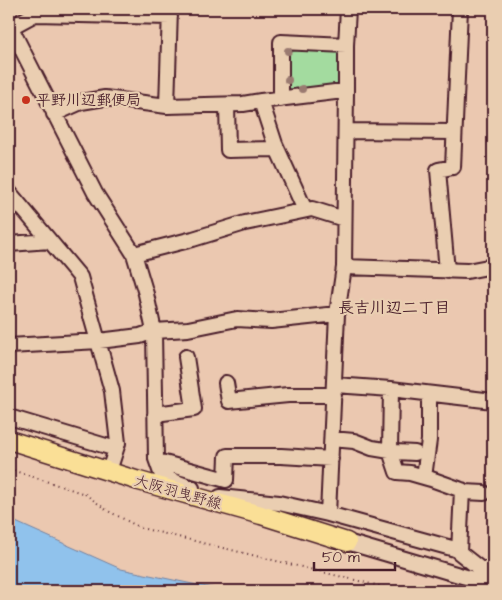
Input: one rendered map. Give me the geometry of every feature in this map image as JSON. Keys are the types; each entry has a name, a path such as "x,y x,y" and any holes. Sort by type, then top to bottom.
{"main road":[{"name":"大阪羽曳野線","path":"9,440 109,471 200,495 260,516 347,542"}],"street":[{"path":"328,514 337,314 344,266 348,9"},
{"path":"447,271 438,170 453,167 460,9"},
{"path":"167,106 170,13 35,14 10,26 95,193 134,254 146,294 154,331 157,462 161,473 200,495 279,503 328,514 455,549 479,568 493,571"},
{"path":"281,99 281,42 346,45"},
{"path":"54,114 81,102 104,98 167,106 227,105 346,92"},
{"path":"261,101 278,149 305,210"},
{"path":"227,105 228,150 278,149"},
{"path":"346,131 454,132"},
{"path":"9,192 80,278 112,391 118,443 109,471"},
{"path":"134,254 245,223 305,210 312,209 344,219"},
{"path":"9,244 50,241"},
{"path":"344,266 447,271 467,271 493,266"},
{"path":"9,346 99,341 140,336 154,331 188,329 237,319 271,321 337,314"},
{"path":"155,414 194,409 186,357"},
{"path":"226,383 229,401 335,390 391,389 493,401"},
{"path":"391,389 390,451 397,472 424,478 465,492 484,492"},
{"path":"424,478 429,440 429,394"},
{"path":"9,417 116,448"},
{"path":"332,439 354,441 372,448 415,453"},
{"path":"157,462 226,480 226,456 281,456 331,459"},
{"path":"459,552 462,490"},
{"path":"347,542 493,584"}],"path":[{"path":"9,469 85,494 108,511 141,528 400,591"}],"green space":[{"path":"287,45 343,51 339,87 287,95"}],"water":[{"path":"9,519 121,569 226,591 9,591"}],"place":[{"name":"平野川辺郵便局","path":"26,100"}],"district":[{"name":"長吉川辺二丁目","path":"394,307"}]}
